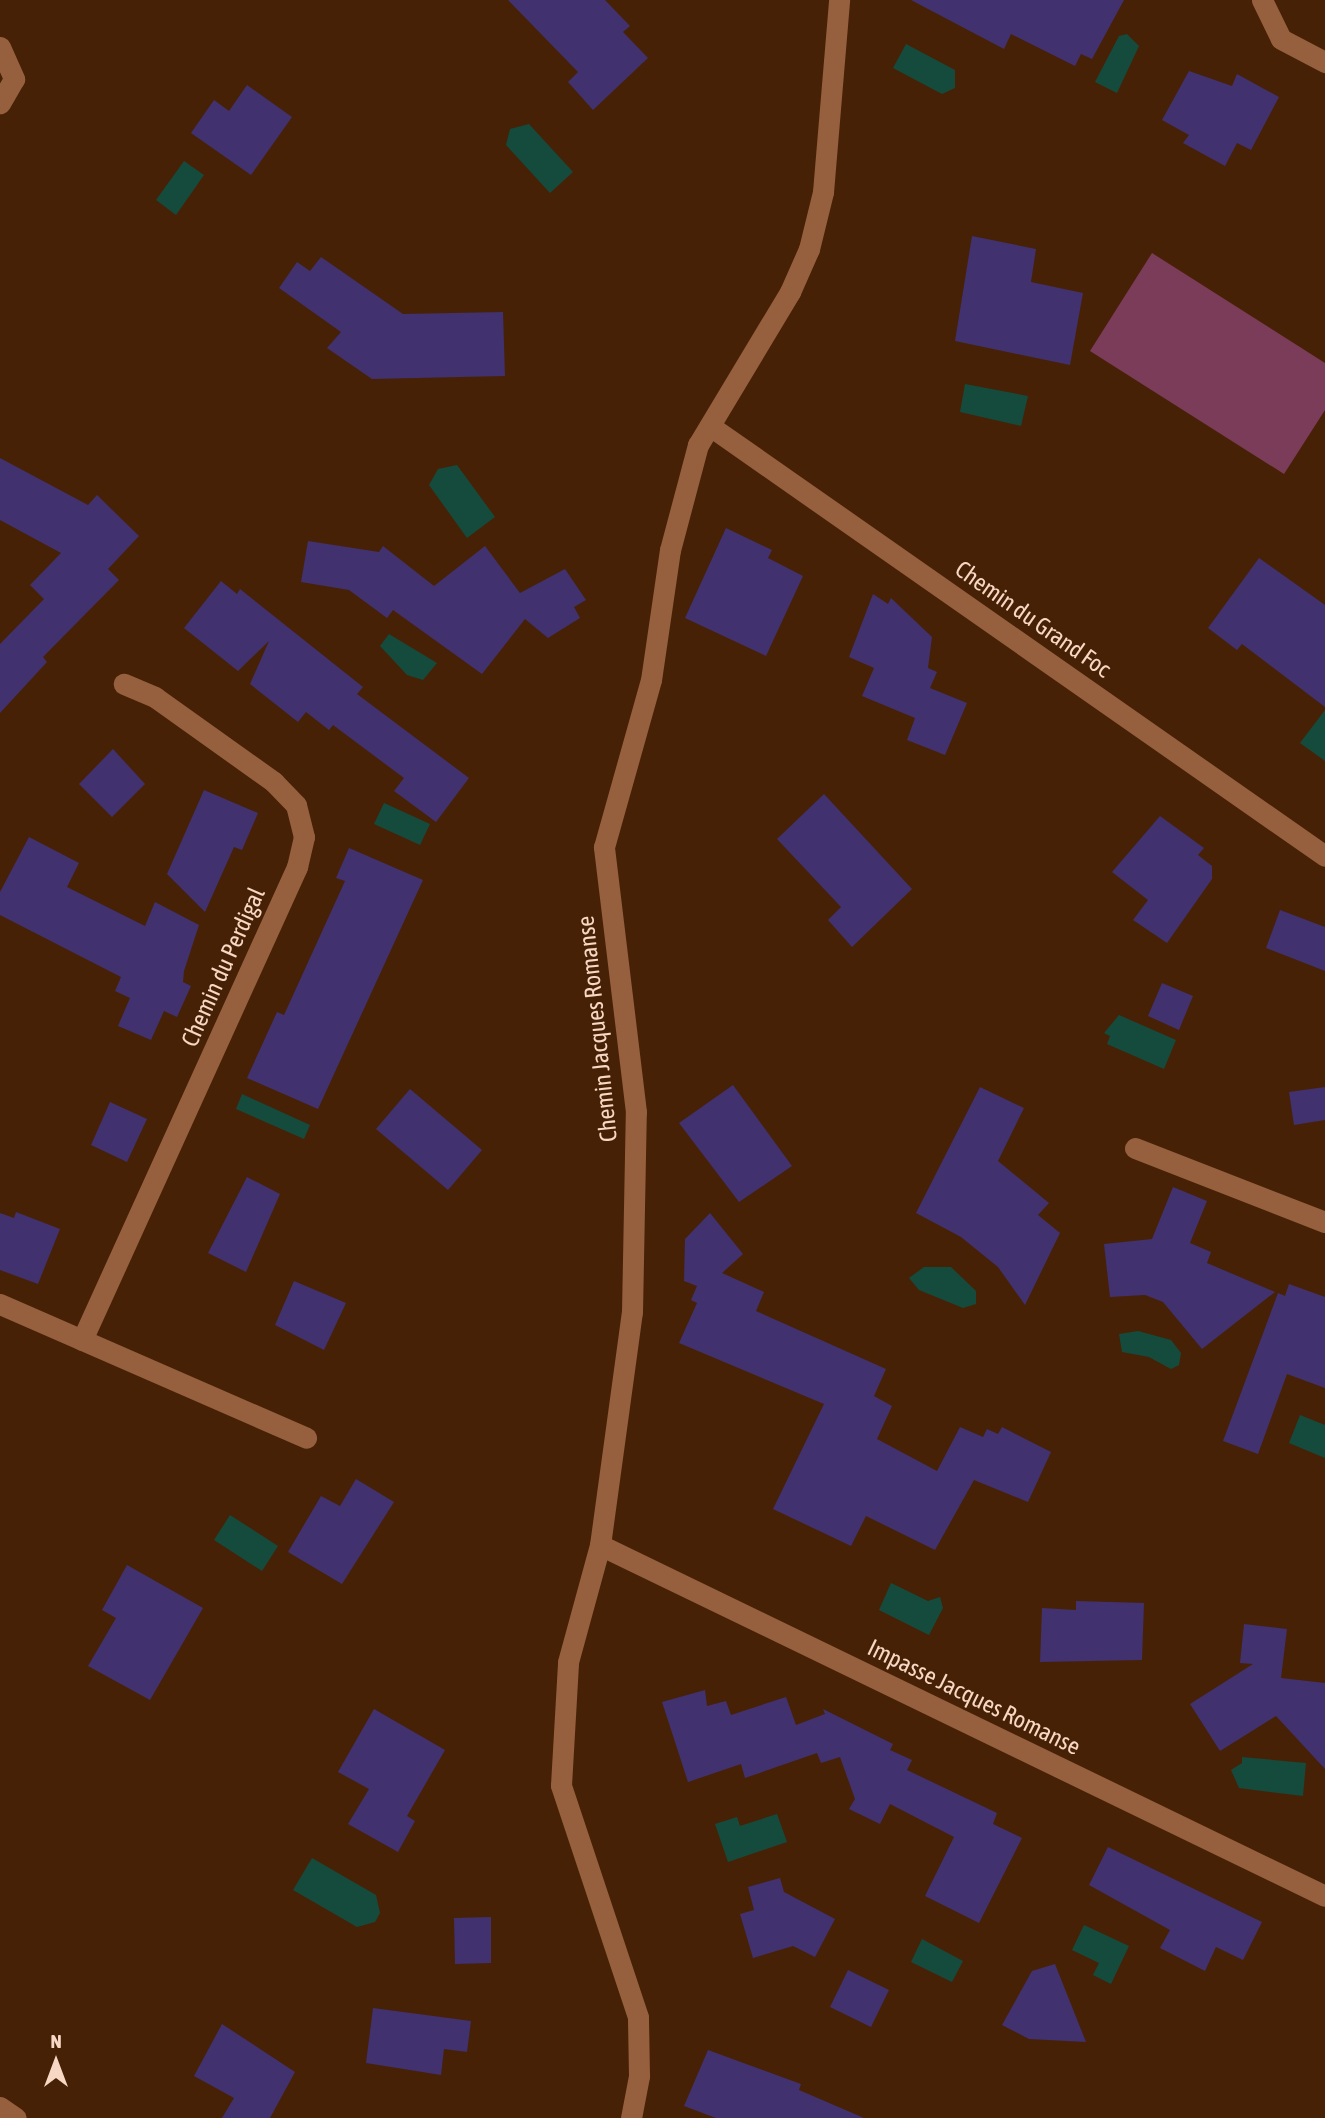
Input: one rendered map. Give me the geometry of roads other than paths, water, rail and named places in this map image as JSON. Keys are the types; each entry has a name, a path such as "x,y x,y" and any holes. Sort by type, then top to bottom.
{"street":[{"name":"Chemin Jacques Romanse","path":"631,2118 639,2076 638,2017 561,1785 568,1662 600,1545 632,1312 636,1112 604,847 651,680 670,550 698,445 790,292 809,249 823,192 839,0"},
{"path":"1262,0 1281,39 1325,62"},
{"path":"0,47 15,79 0,103"},
{"name":"Chemin du Grand Foc","path":"710,426 1325,856"},
{"name":"Chemin du Perdigal","path":"82,1340 297,867 304,837 296,806 274,782 155,697 124,684"},
{"path":"1135,1148 1325,1222"},
{"path":"0,1304 306,1438"},
{"name":"Impasse Jacques Romanse","path":"600,1545 1325,1896"},
{"path":"0,2107 16,2118"}],"water":[{"path":"1127,34 1139,46 1117,93 1095,82 1119,36"},
{"path":"906,44 955,70 955,88 942,94 893,68"},
{"path":"529,124 573,172 550,193 506,145 510,129"},
{"path":"184,161 204,175 176,215 156,200"},
{"path":"965,384 1028,396 1021,426 960,412"},
{"path":"457,465 495,517 467,538 429,485 438,469"},
{"path":"389,634 437,663 423,680 407,675 380,646"},
{"path":"1325,710 1325,761 1300,743"},
{"path":"384,803 430,824 420,845 374,824"},
{"path":"1119,1015 1176,1040 1164,1069 1107,1044 1110,1036 1104,1033"},
{"path":"242,1094 310,1125 304,1139 236,1109"},
{"path":"924,1267 951,1267 976,1291 976,1304 963,1308 919,1290 909,1278"},
{"path":"1138,1331 1171,1340 1181,1353 1179,1365 1171,1369 1149,1357 1122,1352 1119,1334"},
{"path":"1300,1415 1325,1425 1325,1458 1289,1443"},
{"path":"230,1515 278,1546 262,1571 214,1540"},
{"path":"891,1583 928,1601 940,1597 943,1608 929,1635 879,1610"},
{"path":"1242,1757 1306,1763 1303,1796 1239,1788 1231,1770 1242,1763"},
{"path":"777,1814 787,1842 728,1862 715,1824 737,1817 740,1826"},
{"path":"312,1858 376,1895 380,1913 375,1922 357,1927 293,1890"},
{"path":"1084,1925 1129,1946 1111,1984 1093,1975 1099,1963 1072,1950"},
{"path":"922,1939 963,1961 952,1982 911,1962"}]}
